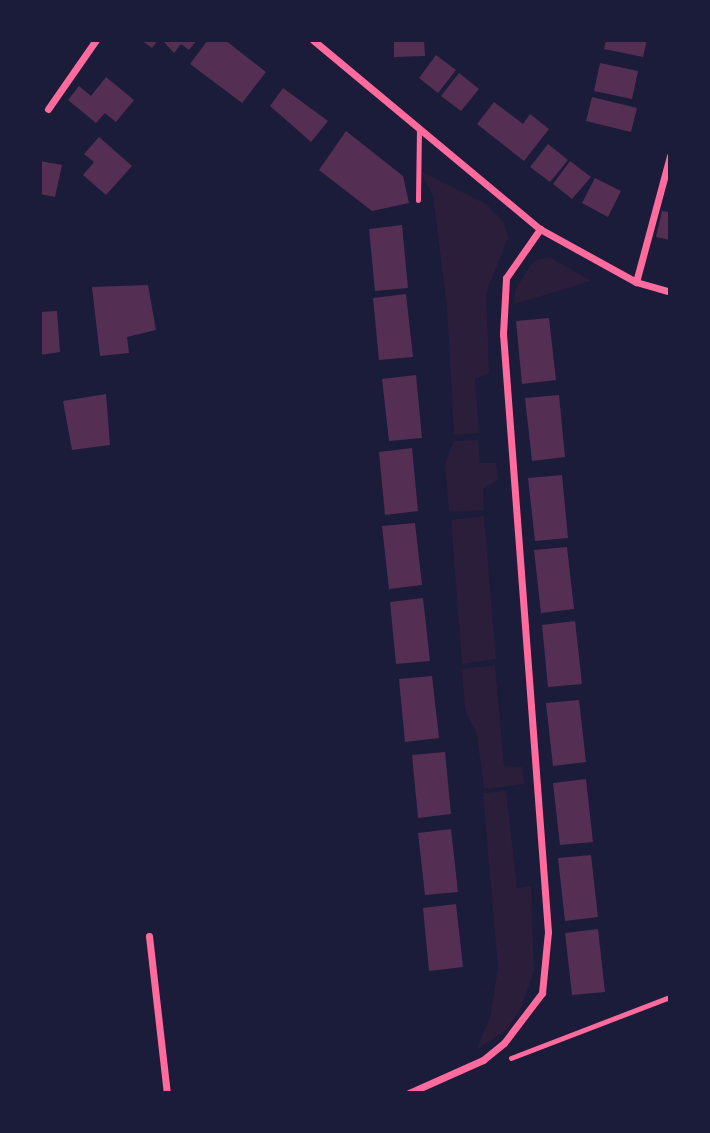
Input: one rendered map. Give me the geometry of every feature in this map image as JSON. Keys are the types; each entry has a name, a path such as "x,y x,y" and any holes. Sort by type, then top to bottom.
{"street":[{"path":"48,109 96,40"},
{"path":"313,40 540,229 636,282 670,292"},
{"path":"636,282 670,156"},
{"path":"409,1093 483,1060 504,1043 542,993 548,932 503,334 506,278 540,229"},
{"path":"149,936 167,1093"}],"lane":[{"path":"418,200 419,128"}],"path":[{"path":"504,1043 509,1059 670,997"}],"shaded area":[{"path":"420,171 486,204 504,222 508,238 486,293 489,373 475,379 479,433 454,435 447,307 433,195"},
{"path":"551,258 592,281 514,304 515,290 530,266 538,259"},
{"path":"478,440 480,463 496,463 498,480 483,489 484,510 449,512 445,463 454,441"},
{"path":"484,516 496,659 462,664 451,520"},
{"path":"495,665 504,766 522,767 524,784 484,789 477,735 465,710 462,669"},
{"path":"506,791 517,888 531,886 534,971 521,1008 506,1030 476,1050 490,1018 498,968 483,793"}],"building":[{"path":"141,40 158,40 152,48"},
{"path":"162,40 197,40 189,50 181,44 174,53"},
{"path":"208,40 225,40 266,72 242,103 190,64"},
{"path":"394,40 424,40 425,56 394,57"},
{"path":"606,40 647,40 643,57 604,49"},
{"path":"436,55 456,70 438,93 419,78"},
{"path":"600,63 638,71 632,99 594,91"},
{"path":"459,73 479,89 461,111 441,96"},
{"path":"106,77 134,100 116,122 105,113 96,123 68,100 79,86 91,96"},
{"path":"283,88 328,121 311,142 270,106"},
{"path":"592,97 637,108 631,132 586,121"},
{"path":"494,102 523,124 530,114 549,129 524,161 477,124"},
{"path":"346,131 403,176 409,203 372,211 319,170"},
{"path":"99,137 132,166 106,195 83,175 94,162 84,154"},
{"path":"548,144 568,160 550,182 530,167"},
{"path":"40,161 62,165 55,197 40,194"},
{"path":"570,161 591,177 572,199 553,184"},
{"path":"595,178 621,191 608,217 582,203"},
{"path":"662,211 670,212 670,240 656,237"},
{"path":"402,225 408,288 375,291 369,229"},
{"path":"148,285 156,330 127,337 129,353 100,356 92,287"},
{"path":"406,294 413,357 379,360 373,298"},
{"path":"57,311 60,352 40,355 40,312"},
{"path":"549,318 556,380 522,384 516,321"},
{"path":"416,375 422,438 389,441 382,379"},
{"path":"106,394 110,445 72,450 63,401"},
{"path":"559,395 565,457 532,461 525,398"},
{"path":"412,448 418,511 385,515 379,452"},
{"path":"562,475 568,538 535,541 528,478"},
{"path":"415,523 422,585 389,589 382,526"},
{"path":"567,547 574,609 541,613 534,550"},
{"path":"423,598 430,661 396,664 390,602"},
{"path":"575,621 582,684 548,687 542,625"},
{"path":"432,676 439,738 405,742 399,679"},
{"path":"579,700 586,762 553,766 546,703"},
{"path":"445,752 451,814 418,818 412,755"},
{"path":"586,779 593,842 560,845 553,783"},
{"path":"451,829 458,892 425,895 418,833"},
{"path":"591,855 598,917 565,921 558,858"},
{"path":"456,904 463,967 429,971 423,908"},
{"path":"598,929 605,992 572,995 565,933"}]}
